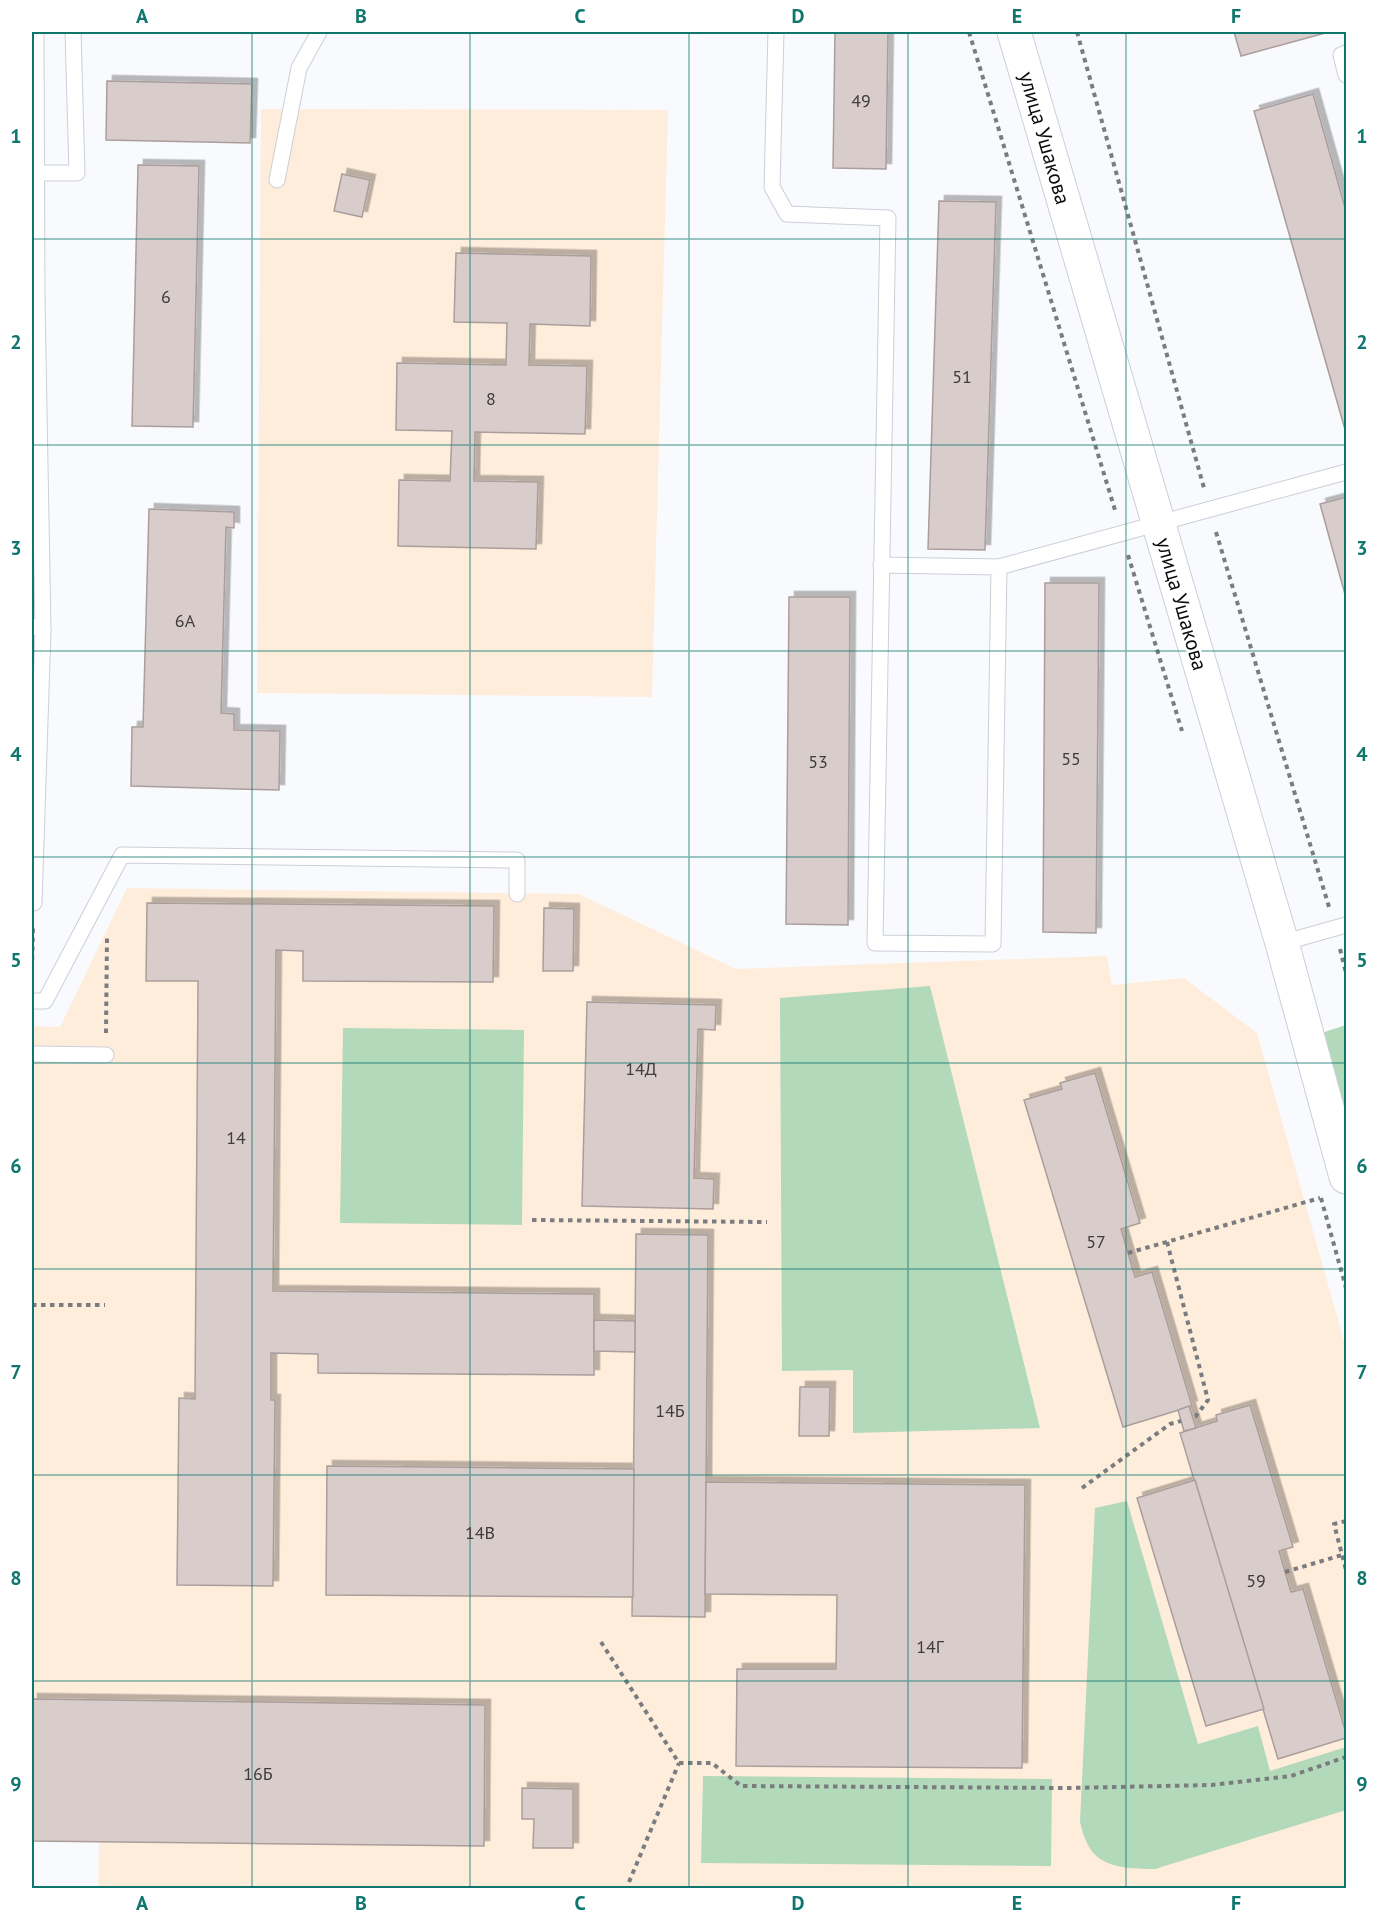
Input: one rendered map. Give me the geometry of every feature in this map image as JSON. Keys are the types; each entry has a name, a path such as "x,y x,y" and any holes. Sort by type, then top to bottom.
{"street":[{"name":"улица Ушакова","path":"1014,32 1281,943 1347,1177"}],"lane":[{"path":"34,903 37,628 34,300 37,173 36,32"},
{"path":"37,173 76,173 73,32"},
{"path":"277,180 299,68 319,32"},
{"path":"776,32 772,188 787,214 888,218 875,943 993,944 999,567"},
{"path":"1347,53 1341,55 1347,75"},
{"path":"881,565 999,567 1347,472"},
{"path":"32,1001 45,1001 122,855 517,860 517,894"},
{"path":"1281,943 1347,925"},
{"path":"32,1054 106,1055"}],"path":[{"path":"969,32 1185,740"},
{"path":"32,969 34,903"},
{"path":"1128,1253 1321,1198"},
{"path":"532,1220 768,1222"},
{"path":"1167,1242 1209,1401 1196,1416 1192,1417"},
{"path":"32,1305 105,1305"},
{"path":"1082,1488 1170,1424 1181,1421"},
{"path":"1347,1521 1334,1524 1347,1570"},
{"path":"1286,1572 1342,1555"},
{"path":"601,1642 679,1762"},
{"path":"679,1762 712,1763 741,1786 1067,1788 1223,1784 1291,1776 1347,1757"},
{"path":"629,1882 679,1762"}],"shaded area":[{"path":"261,109 668,110 652,697 257,693"},
{"path":"127,888 579,894 736,969 1107,956 1112,985 1184,978 1257,1033 1346,1348 1346,1888 98,1888 99,1842 32,1841 32,1026 60,1027"}],"green space":[{"path":"930,986 1040,1428 853,1433 853,1370 782,1371 780,998"},
{"path":"1346,1025 1346,1191 1303,1039"},
{"path":"343,1028 524,1030 522,1225 340,1223"},
{"path":"1127,1501 1198,1744 1258,1726 1270,1771 1346,1747 1346,1810 1155,1869 1117,1866 1100,1859 1093,1853 1085,1840 1080,1822 1095,1508"},
{"path":"703,1776 1052,1779 1051,1866 701,1863"}],"building":[{"path":"835,32 888,32 886,169 833,168"},
{"path":"1234,32 1329,32 1241,56"},
{"path":"107,81 252,84 250,143 106,140"},
{"path":"1313,94 1346,211 1346,433 1254,111"},
{"path":"138,165 199,166 193,427 132,426"},
{"path":"342,174 370,180 362,217 334,211"},
{"path":"939,201 996,202 985,550 928,549"},
{"path":"456,253 591,256 590,326 530,324 529,365 587,366 585,434 475,432 474,481 538,482 536,549 398,546 399,480 450,481 452,431 396,430 397,363 506,365 507,323 454,322"},
{"path":"1346,497 1346,598 1320,504"},
{"path":"149,509 234,512 234,528 226,527 221,713 234,714 234,730 280,731 279,790 131,786 132,727 143,727"},
{"path":"1045,583 1099,583 1096,933 1043,932"},
{"path":"789,597 850,597 848,925 786,924"},
{"path":"147,903 494,906 493,982 303,981 303,951 276,950 273,1291 594,1294 594,1375 318,1373 318,1354 271,1353 271,1400 275,1400 273,1586 177,1585 179,1398 195,1399 198,981 146,981"},
{"path":"544,908 574,909 573,971 543,971"},
{"path":"587,1002 716,1005 715,1030 698,1029 694,1178 714,1179 713,1209 582,1206"},
{"path":"1095,1073 1140,1223 1121,1229 1135,1277 1152,1272 1192,1406 1123,1427 1024,1100 1062,1089 1060,1083"},
{"path":"636,1234 708,1235 705,1617 632,1616"},
{"path":"594,1320 635,1321 635,1352 594,1351"},
{"path":"800,1387 830,1387 829,1436 799,1436"},
{"path":"1250,1405 1293,1547 1279,1551 1291,1592 1303,1589 1346,1733 1346,1738 1278,1759 1180,1433 1217,1421 1216,1415"},
{"path":"1189,1406 1196,1428 1184,1431 1178,1410"},
{"path":"327,1466 634,1469 633,1597 326,1595"},
{"path":"1195,1480 1264,1709 1206,1726 1137,1498"},
{"path":"706,1482 1025,1485 1022,1768 736,1766 737,1669 836,1669 837,1595 705,1594"},
{"path":"32,1699 485,1705 484,1846 32,1841"},
{"path":"522,1788 573,1789 573,1848 533,1848 534,1819 522,1819"}]}
